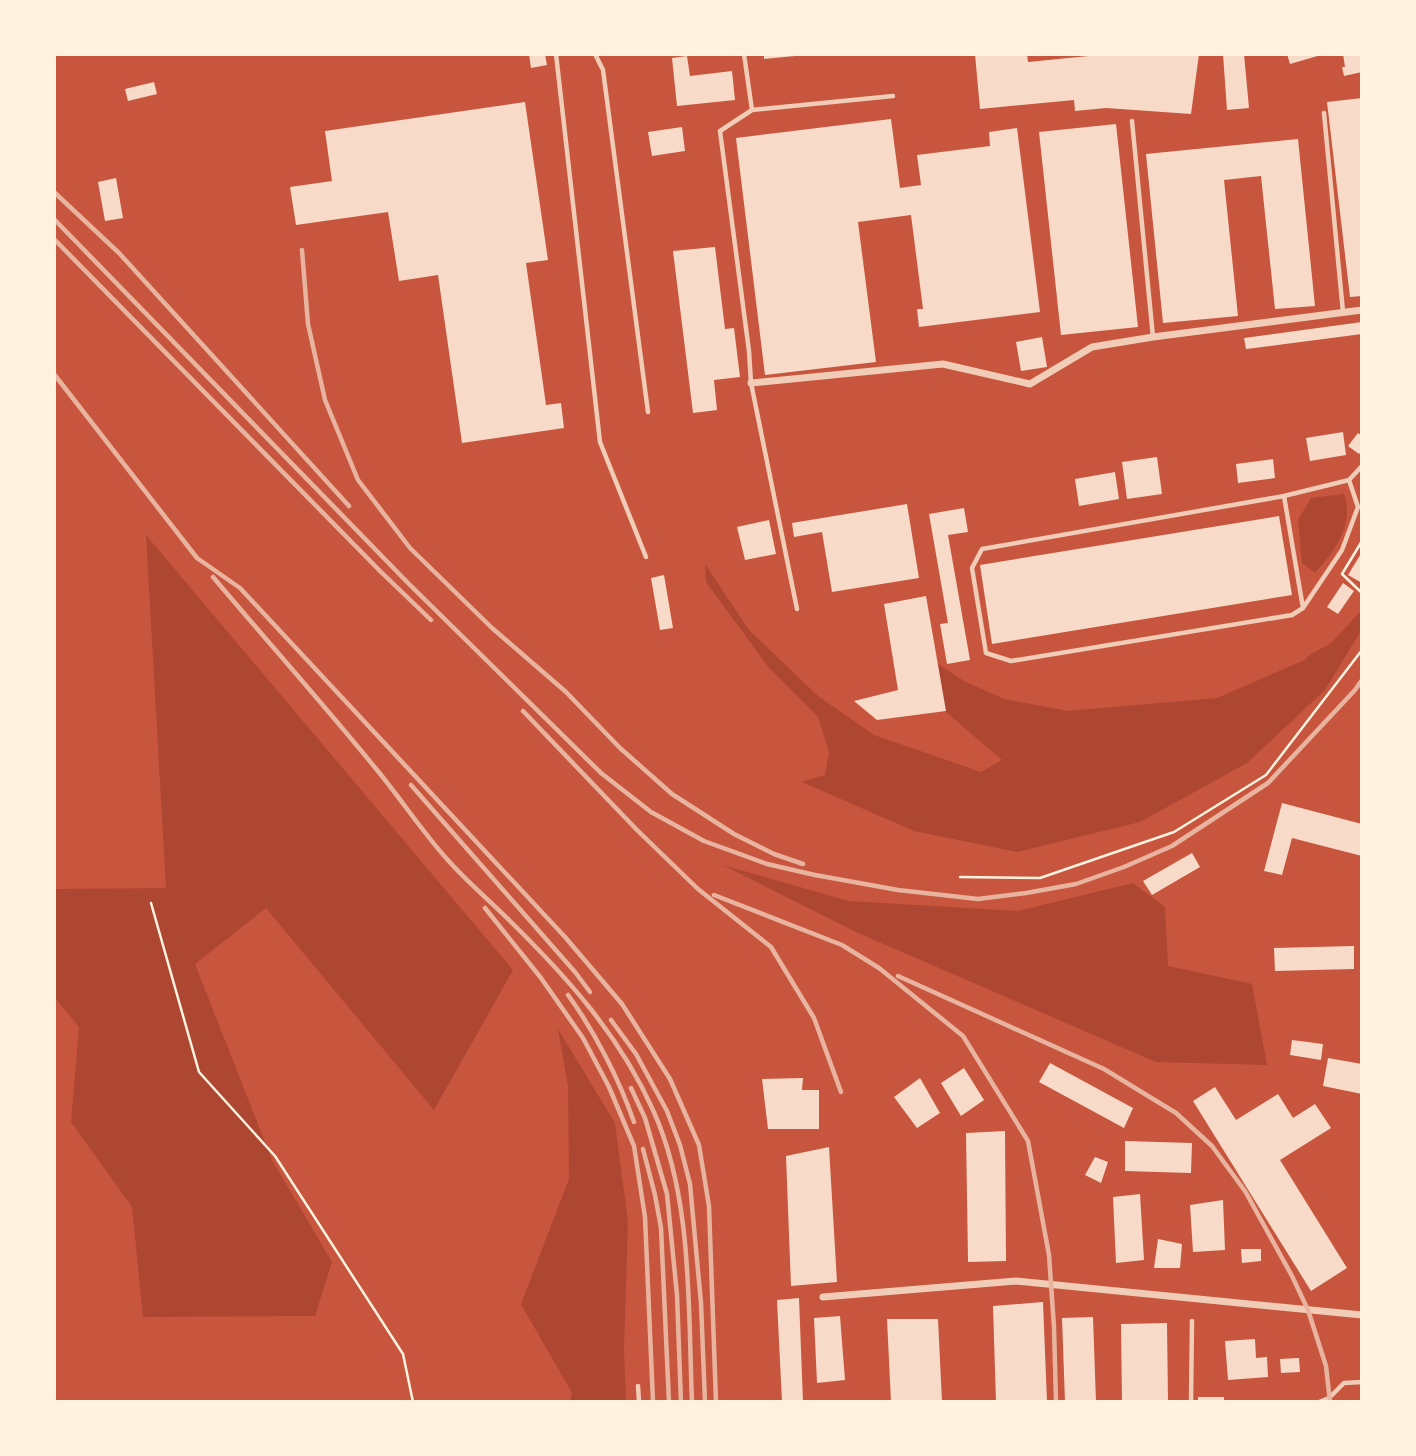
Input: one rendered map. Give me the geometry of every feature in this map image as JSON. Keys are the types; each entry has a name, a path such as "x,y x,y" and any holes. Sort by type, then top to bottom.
{"street":[{"path":"751,383 943,364 1030,384 1092,347 1362,310"},
{"path":"823,1297 1016,1282 1362,1315"}],"lane":[{"path":"556,54 600,442 646,556"},
{"path":"595,54 603,70 648,412"},
{"path":"744,54 752,110"},
{"path":"797,609 751,383 720,131 752,110 893,96"},
{"path":"1324,113 1343,313"},
{"path":"1132,121 1153,337"},
{"path":"1349,480 1358,507 1342,550 1303,608 1292,615 1011,661 986,653 971,568 982,549 1284,496 1349,480 1362,466"},
{"path":"1284,496 1303,608"},
{"path":"1191,1402 1192,1321"},
{"path":"1319,1402 1329,1398 1344,1383 1362,1382"},
{"path":"638,1386 639,1402"}],"path":[{"path":"1362,541 1342,574 1362,593"},
{"path":"960,877 1040,878 1174,832 1266,775 1362,650"},
{"path":"151,903 199,1072 283,1168 403,1354 413,1402"}],"shaded area":[{"path":"1344,494 1347,505 1345,527 1335,547 1315,573 1302,563 1298,520 1311,498"},
{"path":"146,535 513,970 434,1110 266,908 195,964 272,1160 332,1262 315,1316 143,1317 132,1207 71,1122 79,1027 54,997 54,889 166,888"},
{"path":"705,564 749,630 818,696 874,735 981,772 1002,760 940,707 935,662 964,681 1004,699 1068,711 1217,698 1305,660 1331,643 1362,610 1362,629 1325,690 1247,763 1140,822 1017,852 914,831 802,782 825,775 829,752 818,717 769,668 706,582"},
{"path":"723,865 849,901 1018,911 1133,883 1165,907 1168,966 1252,984 1267,1065 1156,1062 856,932"},
{"path":"558,1029 615,1123 628,1222 624,1349 626,1402 570,1402 572,1393 521,1304 569,1179 568,1086"}],"building":[{"path":"529,54 545,54 547,65 531,68"},
{"path":"764,54 795,54 795,56 764,59"},
{"path":"975,54 1027,54 1028,62 1109,54 1199,54 1191,114 1106,108 1075,111 1074,100 980,109"},
{"path":"1223,54 1244,54 1249,108 1227,110"},
{"path":"1287,54 1321,54 1321,55 1290,64"},
{"path":"1343,54 1362,54 1362,72 1344,76"},
{"path":"687,56 690,76 732,71 735,100 677,106 672,58"},
{"path":"154,82 157,94 128,101 125,89"},
{"path":"1362,98 1362,296 1350,297 1327,102"},
{"path":"525,102 548,260 526,263 546,405 561,403 564,428 462,443 438,275 399,281 388,212 296,225 290,187 332,181 325,131"},
{"path":"891,119 900,188 921,185 917,155 990,146 989,132 1017,128 1040,312 919,327 917,309 923,309 911,215 858,222 876,362 765,375 736,138"},
{"path":"1116,124 1138,327 1061,335 1039,132"},
{"path":"682,127 685,151 652,156 648,132"},
{"path":"1298,139 1315,306 1275,309 1261,176 1224,180 1238,316 1163,323 1146,154"},
{"path":"116,178 123,218 105,221 98,182"},
{"path":"715,247 725,329 734,328 740,377 714,380 717,410 693,413 673,251"},
{"path":"1362,322 1362,334 1246,349 1244,338"},
{"path":"1042,337 1047,367 1021,371 1016,342"},
{"path":"1343,432 1346,455 1310,461 1306,438"},
{"path":"1358,433 1362,436 1362,451 1359,454 1348,446"},
{"path":"1157,457 1162,494 1127,499 1122,462"},
{"path":"1273,459 1275,478 1238,483 1236,464"},
{"path":"1115,472 1119,499 1079,506 1075,479"},
{"path":"907,504 919,578 832,592 822,532 794,537 792,523"},
{"path":"964,508 968,532 948,535 970,660 947,664 940,624 948,623 929,514"},
{"path":"1279,516 1292,595 992,644 980,565"},
{"path":"769,520 776,554 745,560 737,527"},
{"path":"1362,552 1362,583 1348,575"},
{"path":"664,575 673,628 660,630 651,578"},
{"path":"1343,583 1354,591 1338,614 1327,607"},
{"path":"926,596 946,711 877,720 854,701 898,690 884,604"},
{"path":"1282,803 1362,824 1362,856 1292,838 1282,875 1264,871"},
{"path":"1192,853 1200,867 1152,895 1143,881"},
{"path":"1354,946 1354,969 1275,971 1274,948"},
{"path":"1292,1040 1323,1044 1321,1060 1290,1055"},
{"path":"1328,1058 1362,1064 1362,1094 1323,1086"},
{"path":"1050,1063 1133,1108 1124,1128 1039,1082"},
{"path":"964,1068 984,1100 961,1116 941,1083"},
{"path":"803,1078 802,1090 819,1090 819,1129 768,1129 762,1079"},
{"path":"920,1078 940,1113 917,1128 894,1097"},
{"path":"1215,1087 1236,1120 1278,1094 1293,1118 1315,1104 1331,1128 1280,1160 1347,1268 1311,1291 1193,1101"},
{"path":"1005,1131 1006,1261 968,1262 966,1133"},
{"path":"1125,1141 1192,1143 1191,1173 1125,1171"},
{"path":"829,1147 837,1282 791,1286 786,1156"},
{"path":"1095,1157 1108,1162 1101,1183 1085,1175"},
{"path":"1140,1194 1144,1260 1116,1263 1113,1197"},
{"path":"1223,1200 1225,1250 1193,1252 1190,1205"},
{"path":"1158,1239 1182,1244 1180,1268 1154,1268"},
{"path":"1241,1249 1261,1249 1261,1261 1242,1263"},
{"path":"799,1298 803,1402 782,1402 777,1300"},
{"path":"1043,1302 1047,1402 996,1402 993,1306"},
{"path":"840,1316 845,1380 817,1383 814,1318"},
{"path":"1093,1317 1096,1402 1065,1402 1062,1318"},
{"path":"887,1319 938,1319 942,1402 891,1402"},
{"path":"1167,1323 1168,1402 1122,1402 1121,1324"},
{"path":"1255,1339 1256,1358 1267,1357 1268,1377 1228,1380 1225,1341"},
{"path":"1299,1358 1300,1372 1281,1373 1280,1359"},
{"path":"1198,1397 1224,1397 1224,1402 1198,1402"}],"railway":[{"path":"54,192 119,253 349,506"},
{"path":"54,219 408,583 601,773 651,812 704,841 767,864 898,890 978,899 1076,884 1172,846 1268,783 1362,680"},
{"path":"54,239 431,620"},
{"path":"302,250 308,324 325,400 358,480 410,548 492,628 566,692 620,748 672,794 734,834 774,854 803,864"},
{"path":"54,374 197,558 240,588 565,937 622,1004 670,1079 699,1145 709,1206 716,1402"},
{"path":"213,577 357,746 437,847 572,986 625,1057 653,1110 675,1179 686,1253 692,1402"},
{"path":"523,711 637,830 698,889 771,947 814,1018 841,1092"},
{"path":"411,785 590,992"},
{"path":"714,895 842,945 879,968 963,1036 1028,1141 1049,1255 1056,1402"},
{"path":"485,908 541,978 583,1038 609,1087 634,1146 645,1217 653,1402"},
{"path":"898,976 1104,1069 1176,1113 1212,1146 1245,1191 1308,1310 1326,1366 1330,1402"},
{"path":"568,995 605,1056 634,1122"},
{"path":"611,1020 636,1054 667,1111 680,1145 690,1184 701,1303 705,1402"},
{"path":"631,1088 645,1118 667,1194 677,1295 681,1402"},
{"path":"643,1149 661,1228 669,1402"}]}
